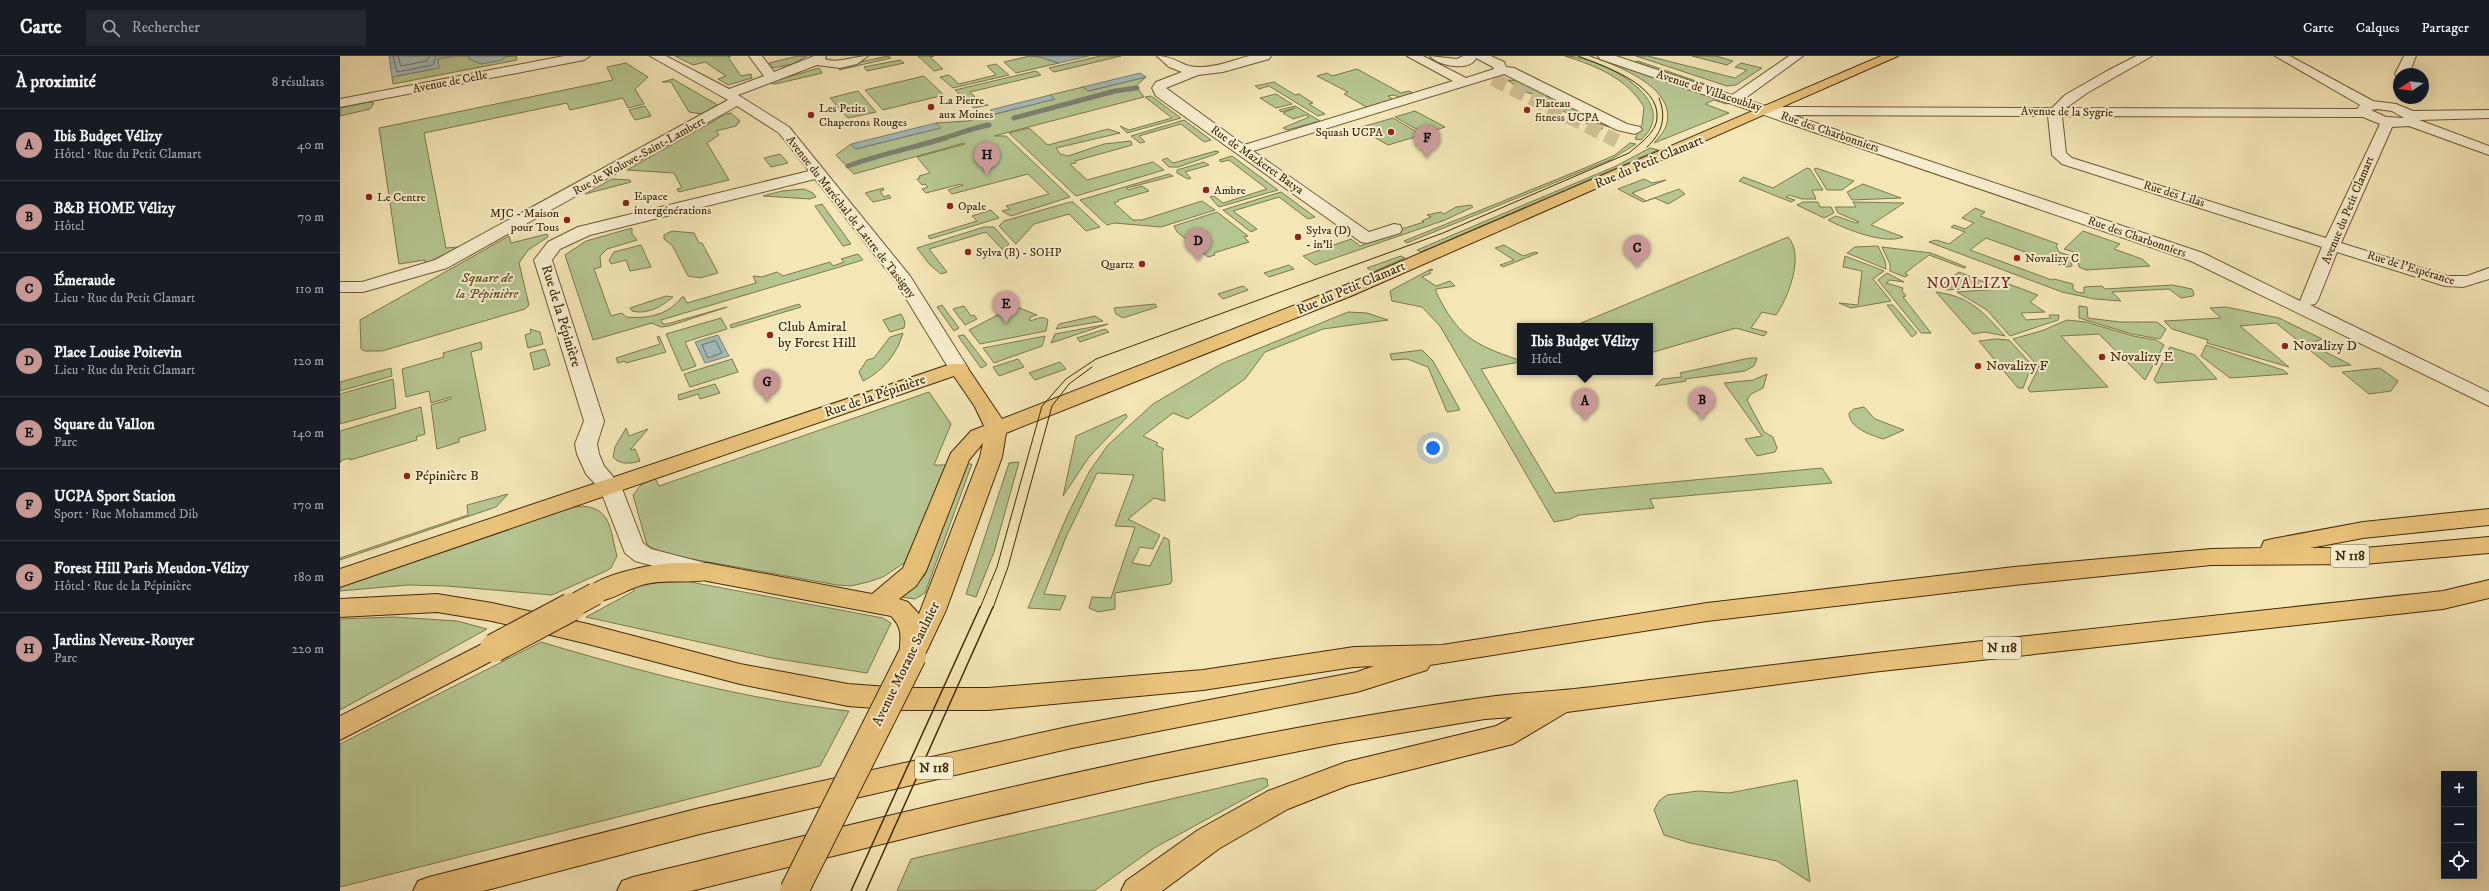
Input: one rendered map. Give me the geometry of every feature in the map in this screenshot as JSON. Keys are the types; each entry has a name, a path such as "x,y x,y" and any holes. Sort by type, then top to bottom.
{"main road":[{"name":"Rue du Petit Clamart","path":"876,604 907,580 914,571 959,458 978,436 995,428 1118,383 1345,292 1768,111 1892,56"},
{"path":"958,368 980,400 995,428"},
{"name":"Rue de la Pépinière","path":"340,578 958,368"},
{"name":"Avenue Morane Saulnier","path":"794,891 934,610 991,457 995,428"},
{"path":"2212,557 2363,530 2489,517"},
{"name":"N 118","path":"429,891 700,821 952,764 1072,737 1357,682 1442,655 1707,612 2006,577 2212,557 2364,556 2489,545"},
{"path":"340,729 595,594 646,574 667,570 707,572 899,608 912,622 916,639 912,656"},
{"name":"N 118","path":"633,891 980,806 1155,768 1334,733 1478,709 1562,702 1872,662 2443,600 2489,589"},
{"path":"2443,600 2489,605"},
{"path":"340,608 406,603 437,603 473,608 588,634 740,674 848,695 902,699 988,699 1071,693 1203,680 1354,657 1442,655"},
{"path":"1137,891 1209,839 1284,798 1346,774 1503,736 1562,702"}],"street":[{"name":"Avenue de Celle","path":"340,103 584,56"},
{"name":"Avenue du Maréchal de Lattre de Tassigny","path":"656,56 733,97 784,130 904,280 958,368"},
{"path":"755,56 772,78"},
{"path":"819,58 825,64 838,64 865,56"},
{"path":"1162,56 1180,67 1196,71 1219,68 1265,56"},
{"path":"1413,56 1463,84"},
{"path":"1436,56 1456,63 1470,59 1469,56"},
{"path":"1481,56 1499,65 1494,75"},
{"name":"Avenue de Villacoublay","path":"1604,56 1768,111"},
{"path":"1733,100 1797,56"},
{"path":"2056,112 2066,100 2146,56"},
{"path":"2281,56 2368,109 2409,118 2489,151"},
{"path":"2405,68 2410,56"},
{"name":"Rue de Woluwe-Saint-Lambert","path":"340,287 363,287 427,270 453,258 733,97 819,58"},
{"name":"Rue de Mazkeret Batya","path":"1196,71 1161,85 1161,93 1367,238 1394,229"},
{"path":"1242,150 1509,71 1622,127 1636,130"},
{"name":"Avenue du Petit Clamart","path":"2310,300 2332,244 2394,104"},
{"name":"Avenue de la Sygrie","path":"1768,111 2056,112 2368,109"},
{"name":"Rue des Charbonniers","path":"1768,111 2197,257 2489,400"},
{"name":"Rue des Lilas","path":"2056,112 2055,123 2059,155 2067,161 2332,244"},
{"path":"2409,118 2489,114"},
{"name":"Rue de la Pépinière","path":"610,486 594,469 588,454 586,444 594,421 543,260 544,254 559,242 584,231 819,173"},
{"name":"Rue de l'Espérance","path":"2332,244 2459,284 2470,282 2489,273"},
{"path":"610,486 633,547 637,552 707,572"}],"green space":[{"path":"454,56 468,56 469,59 516,56 517,60 393,84 392,77 439,68 437,59"},
{"path":"675,56 731,56 728,57 741,76 751,74 752,78 728,85 718,79 726,76 705,62 693,65"},
{"path":"798,56 807,56 793,64 773,68 769,63"},
{"path":"888,56 891,58 839,70 842,66"},
{"path":"918,56 934,56 930,57 943,69 934,71"},
{"path":"1030,56 1040,57 1059,63 1016,73 1004,62"},
{"path":"1100,56 1121,56 1054,72 1049,68"},
{"path":"1565,56 1580,58 1616,72 1632,83 1645,96 1652,110 1652,125 1641,140 1635,139 1642,125 1644,107 1629,88 1610,74"},
{"path":"1590,56 1729,103 1726,104 1714,100 1705,104 1729,113 1654,143 1667,123 1667,110 1662,98 1653,88 1641,79 1614,65"},
{"path":"1636,56 1648,56 1735,78 1747,70 1735,67 1741,63 1762,68 1736,85 1727,86"},
{"path":"1692,56 1716,56 1733,61 1727,65"},
{"path":"900,60 904,63 867,71 864,67"},
{"path":"1638,61 1722,90 1719,91 1635,62"},
{"path":"626,63 648,77 635,89 644,104 628,108 623,98 570,110 567,103 424,133 446,248 458,247 425,265 425,260 399,264 379,128 613,80 607,67"},
{"path":"996,64 1009,75 953,88 940,77 949,75 959,84 996,75 987,66"},
{"path":"819,68 822,73 775,84 768,83"},
{"path":"1357,69 1401,93 1409,91 1415,94 1400,98 1394,95 1388,96 1394,100 1368,108 1344,94 1348,92 1317,76 1327,73 1332,76"},
{"path":"1036,71 1041,75 970,92 983,105 988,105 974,108 955,90"},
{"path":"924,76 944,95 883,110 865,90"},
{"path":"1146,77 1136,86 1144,97 994,136 1006,136 1070,197 1011,216 1002,211 1010,209 1006,206 1049,194 1028,174 952,194 948,190 963,185 961,184 926,193 922,189 928,187 925,184 922,185 917,179 920,178 919,176 930,173 917,157 965,144 964,143 854,174 836,155 851,144 856,149 940,128 936,123 968,121 1055,99 1050,95 1083,87 1089,91"},
{"path":"673,79 717,105 702,114 689,112 671,82 662,82"},
{"path":"1507,80 1523,81 1549,94 1546,96 1550,98 1556,96 1584,111 1580,112 1588,113 1609,127 1596,123 1603,128 1600,130 1534,96 1537,94 1528,93"},
{"path":"1274,82 1295,95 1299,94 1313,103 1309,104 1325,114 1318,116 1269,86 1259,89 1255,86"},
{"path":"858,91 876,112 848,118 830,98"},
{"path":"1276,94 1292,104 1276,108 1260,98"},
{"path":"1151,96 1181,118 1127,133 1120,126 1129,130 1172,118 1145,97"},
{"path":"369,102 374,103 370,109 340,116 340,108"},
{"path":"645,106 651,116 635,120 629,110"},
{"path":"1295,106 1320,121 1287,130 1283,128 1309,117 1306,115 1293,119 1283,113 1295,108 1281,112 1279,110"},
{"name":"Squash UCPA","path":"1415,111 1445,127 1425,134 1395,117"},
{"path":"731,113 740,121 736,126 716,131 719,135 707,143 729,180 679,192 677,189 682,188 674,173 627,170 726,114"},
{"name":"Squash UCPA","path":"1393,118 1422,135 1388,145 1358,128"},
{"path":"1184,120 1211,140 1204,142 1181,124 1139,136 1145,142 1140,143 1131,136"},
{"path":"1029,128 1048,145 1108,129 1120,133 1056,148 1060,154 1068,156 1104,144 1131,141 1132,145 1075,161 1076,163 1070,164 1087,180 1153,162 1164,170 1076,196 1009,133"},
{"path":"1630,143 1636,144 1610,160 1407,243 1404,241 1615,155"},
{"path":"1650,148 1658,150 1421,252 1417,250 1616,166"},
{"path":"1216,151 1219,152 1178,167 1169,167 1162,160 1167,158 1173,163"},
{"path":"780,154 788,163 771,167 764,158"},
{"path":"1232,156 1278,190 1219,207 1210,197 1214,196 1223,203 1267,189 1229,160 1221,162 1219,160"},
{"path":"1204,162 1209,165 1185,172 1191,178 1188,179 1177,173 1177,170"},
{"path":"1807,168 1810,169 1823,190 1812,190 1816,199 1802,199 1789,195 1786,197 1795,200 1791,202 1739,181 1743,177 1773,188"},
{"path":"1816,168 1854,181 1842,190 1827,190 1814,169"},
{"path":"1169,174 1173,176 1127,188 1128,190 1142,186 1149,191 1118,200 1119,201 1114,203 1133,220 1142,220 1202,201 1215,210 1161,227 1114,223 1107,225 1080,200"},
{"path":"612,179 630,180 631,182 585,194"},
{"path":"1644,179 1652,183 1666,180 1632,193 1646,201 1643,202 1618,189"},
{"path":"1863,184 1901,198 1852,200 1847,192"},
{"path":"883,188 884,190 880,191 884,197 889,195 891,198 873,202 865,193"},
{"path":"804,189 813,193 816,197 810,199 763,196 782,191"},
{"path":"1679,189 1685,194 1668,204 1655,198 1646,201"},
{"path":"1281,192 1315,217 1308,219 1279,197 1233,211 1257,229 1251,232 1223,210"},
{"path":"1073,202 1100,227 1086,231 1069,214 1034,224 1016,244 999,226 1004,221"},
{"path":"1803,202 1818,202 1820,207 1831,207 1834,213 1824,218 1797,205"},
{"path":"1853,202 1904,203 1871,225 1903,237 1895,239 1876,238 1844,228 1828,220 1836,216 1856,223 1859,222 1838,213 1835,207 1856,207"},
{"path":"822,204 851,244 843,246 815,206"},
{"path":"1471,205 1473,207 1445,220 1315,265 1303,256 1351,239 1360,246 1381,238 1379,236 1424,222 1422,221 1431,217 1427,215 1441,212 1444,214 1456,207"},
{"path":"1975,208 1985,212 1980,216 2058,244 2056,246 2059,252 2071,256 2072,266 2067,267 1986,238 1970,250 2052,280 2054,279 2073,284 2073,289 2077,292 2084,293 2084,287 2102,286 2105,289 2172,285 2192,289 2194,293 2193,296 2181,298 2169,289 2112,292 2121,301 2095,299 2062,292 1929,242 1936,240 1949,244 1965,232 1951,227 1954,225 1965,229 1974,223 1962,218"},
{"path":"991,210 999,218 930,239 928,236 977,221 972,216"},
{"path":"1217,212 1248,236 1244,237 1249,242 1214,253 1215,255 1208,257 1177,232 1174,226"},
{"path":"984,227 994,227 1009,244 1003,250 986,232 929,249 947,272 941,274 930,265 917,248"},
{"path":"632,228 632,234 637,240 607,249 600,256 601,267 594,269 611,316 622,313 626,317 650,316 664,312 682,297 684,297 687,303 756,283 753,276 762,277 777,272 783,276 830,262 833,266 844,262 841,259 858,254 863,260 661,320 663,324 667,324 727,307 669,326 661,327 652,323 593,340 565,255 586,241"},
{"path":"672,231 694,233 699,243 702,243 718,273 700,278 688,276 672,245 664,239 664,235"},
{"path":"2083,231 2120,244 2114,249 2142,259 2150,266 2086,270 2079,267 2077,253 2064,249"},
{"name":"Square de la Pépinière","path":"547,234 548,237 528,250 519,263 529,305 525,309 382,351 365,351 361,349 360,320 509,236 511,243"},
{"path":"1788,237 1793,245 1795,265 1793,276 1790,288 1781,308 1776,315 1762,312 1751,328 1767,332 1764,336 1736,328 1653,352 1653,323 1581,323"},
{"path":"641,245 651,267 630,271 626,260 611,264 609,260 614,252"},
{"path":"1504,245 1523,256 1535,252 1538,253 1503,267 1500,265 1514,260 1495,248"},
{"path":"1878,246 1885,261 1886,269 1847,253 1855,247"},
{"path":"1882,247 1931,253 1966,267 1964,268 1929,255 1905,273 1908,275 1905,277 1890,271 1890,264"},
{"path":"1401,256 1405,258 1373,272 1367,268"},
{"path":"1845,256 1884,271 1873,279 1891,301 1851,308 1839,303 1858,305 1862,271 1843,267"},
{"path":"1289,265 1294,269 1269,277 1264,273"},
{"path":"1431,269 1433,270 1429,271 1431,273 1422,277 1436,286 1450,281 1455,286 1436,289 1436,292 1444,307 1460,329 1478,343 1489,349 1517,359 1517,363 1481,369 1555,493 1822,468 1832,483 1650,499 1654,508 1579,515 1570,519 1554,522 1440,326 1422,307 1392,301 1390,291"},
{"path":"1959,272 1994,286 1947,290 1939,287"},
{"path":"1887,273 1904,282 1890,280 1886,283 1903,288 1902,291 1906,296 1903,297 1931,333 1921,333 1878,280"},
{"path":"2006,283 2038,295 2030,302 2045,312 2021,313 2026,320 2051,318 2049,315 2059,315 2058,320 2010,336 1987,310 1957,292 2000,289"},
{"path":"1243,286 1248,290 1223,299 1218,294"},
{"path":"1936,292 1958,297 1975,306 2005,336 1985,332 1973,334"},
{"path":"666,296 673,297 664,304 649,311 638,312 632,311 630,308"},
{"path":"799,304 801,307 731,328 730,325"},
{"path":"1155,304 1157,307 1123,318 1116,314 1114,308"},
{"path":"942,305 959,328 954,331 937,307"},
{"path":"1887,305 1893,305 1917,333 1912,337"},
{"path":"964,306 971,316 974,315 977,319 965,325 953,309"},
{"path":"1015,306 1037,315 1030,317 1030,321 1037,318 1048,320 1046,331 980,344 969,330"},
{"path":"2079,306 2087,307 2088,318 2120,322 2157,322 2166,329 2160,339 2132,334 2079,318"},
{"path":"2226,307 2279,318 2322,339 2310,344 2351,365 2331,367 2276,323 2240,326 2289,367 2207,343 2208,340 2172,329 2164,321 2221,318 2210,308"},
{"path":"1348,312 1367,313 1388,320 1323,329 1265,352 1245,379 1188,419 1173,413 1143,436 1158,443 1156,445 1164,449 1162,451 1165,501 1154,498 1128,519 1160,535 1153,549 1140,547 1132,563 1150,566 1164,537 1169,540 1172,581 1170,584 1115,593 1115,609 1098,612 1089,608 1092,597 1111,598 1135,527 1115,526 1134,475 1097,473 1066,537 1044,594 1066,596 1060,610 1028,608 1067,516 1089,472 1108,445 1153,404 1221,364"},
{"path":"901,314 905,322 904,328 890,332 883,320"},
{"path":"1095,316 1103,321 1056,329 1059,324"},
{"path":"721,318 727,329 685,342 696,366 682,371 666,334"},
{"path":"2067,320 2086,322 2133,336 2156,340 2164,345 2145,380 2099,334 2061,336 2108,387 2030,392 2028,389 2039,367 2013,339 2044,330"},
{"path":"1108,324 1051,343 1055,334"},
{"path":"530,329 540,332 543,344 528,348 525,335 531,333"},
{"path":"1105,329 1109,332 1080,342 1077,338"},
{"path":"903,333 893,355 883,367 863,381 859,372 867,360 874,358 890,337"},
{"path":"964,335 987,365 981,368 958,336"},
{"path":"659,336 666,352 626,363 625,361 618,363 616,358 660,344 657,337"},
{"path":"1045,336 1042,346 994,363 983,348"},
{"path":"1996,339 2009,340 2032,365 2023,388 2018,388 1979,341"},
{"path":"481,342 482,349 471,352 486,430 459,438 459,442 437,449 431,405 451,399 451,397 431,403 429,391 406,397 402,369 444,357 443,353"},
{"path":"2206,345 2283,370 2288,374 2230,378 2201,356"},
{"path":"2170,347 2195,355 2217,379 2157,383 2154,380"},
{"path":"545,349 550,365 534,370 530,353"},
{"path":"1422,350 1433,361 1460,410 1447,412 1428,367 1407,359 1392,360 1390,354"},
{"path":"1750,358 1757,358 1754,366 1745,371 1685,379 1686,381 1655,386 1662,379 1682,377 1680,373"},
{"path":"732,359 738,372 690,387 684,374"},
{"path":"1018,359 1024,367 999,376 993,367"},
{"path":"1060,362 1066,369 1035,380 1029,373"},
{"path":"391,368 392,376 340,391 340,382"},
{"path":"2380,368 2398,381 2391,391 2369,394 2342,372"},
{"path":"1767,374 1763,388 1751,394 1747,400 1764,432 1773,437 1777,448 1775,452 1757,456 1745,439 1762,436 1724,383 1753,380"},
{"path":"393,379 396,408 340,424 340,394"},
{"path":"715,384 720,393 700,399 698,394 679,400 678,395"},
{"path":"929,392 951,424 934,465 948,465 907,561 883,577 851,586 837,585 664,554 647,545 633,495 641,485 655,478 659,486"},
{"path":"421,407 425,434 416,437 417,440 350,460 350,458 342,460 340,463 340,431"},
{"path":"1864,407 1875,419 1904,430 1883,439 1862,430 1853,423 1849,413 1854,409"},
{"path":"1126,414 1127,417 1089,457 1063,496 1076,436"},
{"path":"626,428 629,436 648,429 630,450 635,449 640,461 633,463 622,463 613,457 615,447"},
{"path":"1019,462 994,552 976,597 966,594 1009,463"},
{"path":"966,464 972,464 925,593 915,599 901,597 911,590 925,575"},
{"path":"508,494 496,507 340,560 340,558 468,515 467,505"},
{"path":"582,506 599,511 604,516 611,530 617,556 611,568 606,571 552,595 447,586 408,585 340,591 340,586 568,508"},
{"path":"658,576 883,618 891,623 867,673 772,658 586,617 634,591 632,584"},
{"path":"394,617 457,621 487,629 340,710 340,619"},
{"path":"541,642 655,674 732,692 810,706 849,711 820,766 340,887 340,744"},
{"path":"1262,778 1267,779 1268,786 1154,848 1094,891 897,891 911,859"},
{"path":"1797,780 1810,882 1777,861 1690,843 1664,835 1654,810 1659,801 1667,795 1698,791 1729,793"}],"water":[{"path":"389,56 454,56 438,59 439,68 392,77"},
{"path":"468,56 505,56 503,60 481,64 469,59"},
{"path":"1030,56 1089,56 1059,63 1040,57"},
{"path":"1140,73 1146,77 1088,91 1083,87"},
{"path":"1050,95 1055,99 995,114 990,110"},
{"path":"936,123 941,128 855,149 851,144"},
{"path":"718,335 729,356 705,363 695,342"}],"waterway":[{"path":"1014,118 1115,91 1137,88"},
{"path":"848,166 989,125"}],"tunnel":[{"path":"1493,79 1617,141"}],"tram line":[{"path":"980,608 997,567 1042,406 1066,379 1096,359 1443,233 1629,153 1654,129 1657,118 1655,106 1649,95 1640,86 1628,78 1578,56"},
{"path":"1647,147 1652,142 1662,125 1663,112 1659,98"},
{"path":"993,608 1008,567 1052,406 1069,384 1092,367"},
{"path":"851,891 980,607"},
{"path":"866,891 993,607"}],"place":[{"name":"La Pierre aux Moines","path":"931,107"},
{"name":"Plateau fitness UCPA","path":"1527,110"},
{"name":"Les Petits Chaperons Rouges","path":"811,115"},
{"name":"Squash UCPA","path":"1391,132"},
{"name":"UCPA Sport Station","path":"1427,158"},
{"name":"Jardins Neveux-Rouyer","path":"987,175"},
{"name":"Ambre","path":"1206,190"},
{"name":"Le Centre","path":"369,197"},
{"name":"Espace intergénérations","path":"626,203"},
{"name":"Opale","path":"950,206"},
{"name":"MJC - Maison pour Tous","path":"567,220"},
{"name":"Sylva (D) - in'li","path":"1298,237"},
{"name":"Sylva (B) - SOHP","path":"968,252"},
{"name":"Novalizy C","path":"2017,258"},
{"name":"Place Louise Poitevin","path":"1198,261"},
{"name":"Quartz","path":"1142,264"},
{"name":"Émeraude","path":"1637,268"},
{"name":"Square du Vallon","path":"1006,324"},
{"name":"Club Amiral by Forest Hill","path":"770,335"},
{"name":"Novalizy D","path":"2285,346"},
{"name":"Novalizy E","path":"2102,357"},
{"name":"Novalizy F","path":"1978,366"},
{"name":"Forest Hill Paris Meudon-Vélizy","path":"767,402"},
{"name":"B&B HOME Vélizy","path":"1702,420"},
{"name":"Ibis Budget Vélizy","path":"1585,421"},
{"name":"Pépinière B","path":"407,476"}],"district":[{"name":"NOVALIZY","path":"1969,283"}]}
